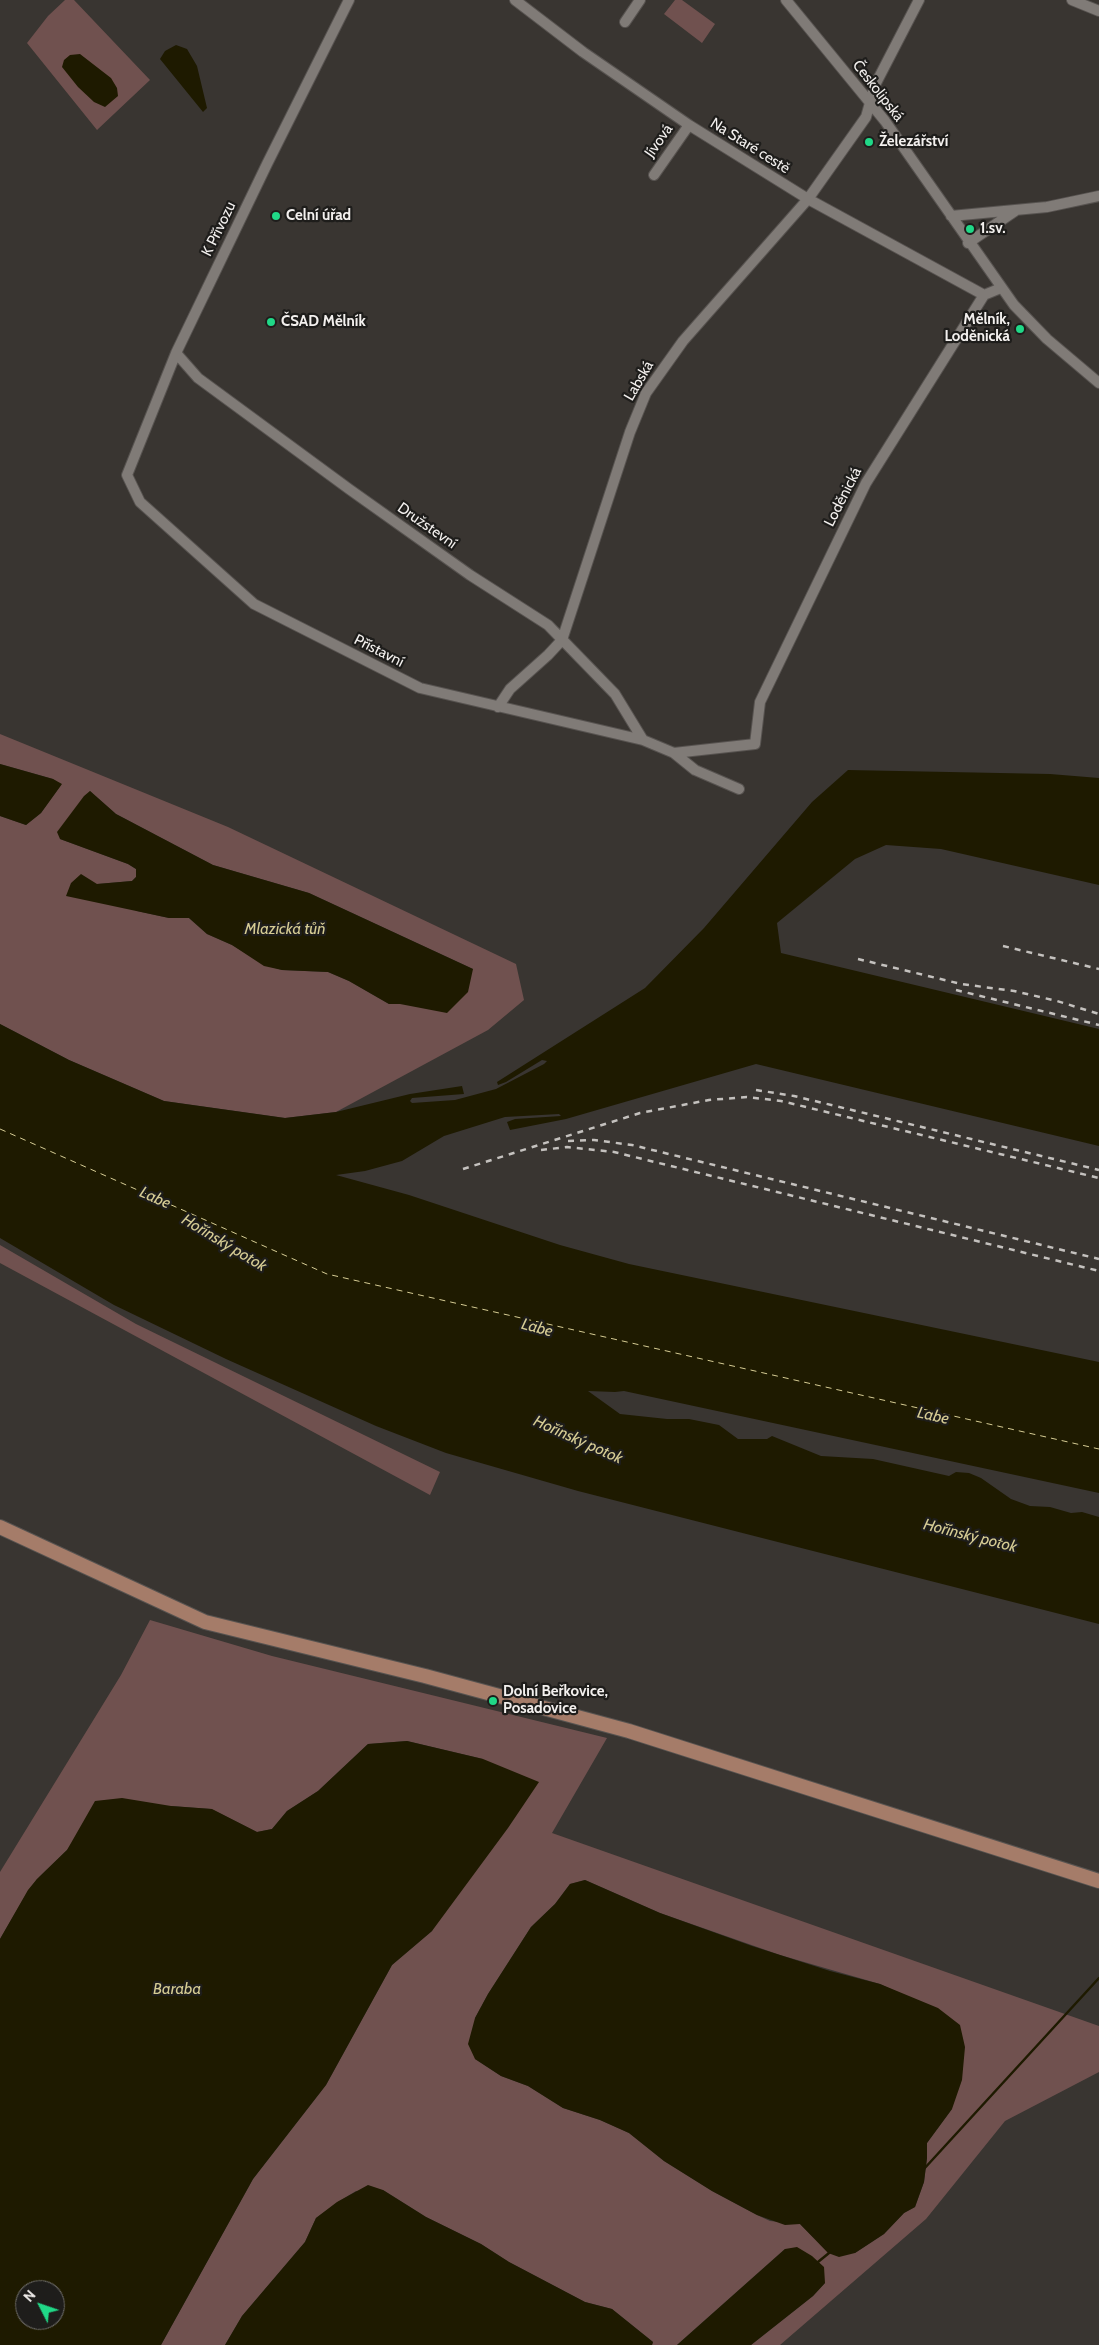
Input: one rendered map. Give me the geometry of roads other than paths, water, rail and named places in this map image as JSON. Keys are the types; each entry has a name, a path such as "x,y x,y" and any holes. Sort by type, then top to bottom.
{"street":[{"name":"K Přívozu","path":"127,475 176,353 349,0"},
{"name":"Na Staré cestě","path":"515,0 583,52 689,125 808,200 984,295"},
{"path":"625,22 640,0"},
{"name":"Českolipská","path":"786,0 871,104 951,216 968,243 1014,305 1047,339 1099,384"},
{"name":"Labská","path":"498,707 510,689 562,640 630,432 646,393 683,341 808,200 866,117 875,85 919,0"},
{"path":"1072,0 1099,11"},
{"name":"Jívová","path":"654,175 689,125"},
{"path":"951,216 1047,207 1099,196"},
{"path":"968,243 1016,210"},
{"path":"984,295 1001,288"},
{"name":"Loděnická","path":"756,744 760,702 866,483 984,295"},
{"name":"Družstevní","path":"176,353 198,378 349,490 470,574 548,625 616,694 643,740"},
{"name":"Přístavní","path":"127,475 140,502 254,604 420,688 643,740 674,753 695,770 739,790"},
{"name":"Přístavní","path":"674,753 756,744"},
{"path":"0,1527 205,1622 425,1676 620,1729 1099,1881"}],"water":[{"path":"176,45 187,49 197,66 207,108 203,112 160,59 165,51"},
{"path":"80,54 111,78 117,88 118,96 105,107 94,102 78,87 62,67 64,60 70,55"},
{"path":"0,764 53,779 62,784 41,813 26,825 0,816"},
{"path":"848,770 1050,774 1099,778 1099,885 941,849 886,845 855,859 777,923 781,953 1099,1029 1099,1146 756,1064 566,1119 510,1130 507,1122 515,1119 561,1116 559,1114 505,1117 444,1136 402,1161 365,1171 336,1175 409,1195 560,1245 629,1264 1099,1362 1099,1493 624,1391 588,1391 620,1414 667,1419 689,1419 719,1425 738,1439 767,1439 772,1436 821,1456 873,1459 949,1476 956,1472 969,1473 981,1478 1011,1499 1030,1506 1050,1507 1071,1513 1082,1512 1099,1517 1099,1624 578,1491 446,1453 376,1426 226,1359 114,1305 0,1238 0,1024 69,1060 164,1101 285,1118 336,1112 410,1094 462,1086 464,1094 412,1098 410,1101 412,1103 455,1100 496,1089 544,1064 547,1061 542,1060 498,1085 497,1082 645,988 704,928 812,802"},
{"name":"Mlazická tůň","path":"90,791 116,814 213,865 309,893 473,969 468,992 447,1013 400,1004 389,1004 349,981 328,972 282,970 264,966 232,945 207,934 189,918 169,918 66,896 71,883 81,874 97,884 132,881 136,877 136,869 128,864 60,839 57,832 84,796"},
{"name":"Baraba","path":"407,1741 483,1759 539,1782 508,1828 432,1931 392,1965 326,2085 253,2179 161,2345 0,2345 0,1939 28,1890 67,1850 95,1801 122,1798 171,1806 212,1809 257,1832 272,1829 287,1811 318,1791 368,1744"},
{"path":"585,1880 660,1913 752,1946 830,1971 880,1984 938,2008 960,2025 965,2047 962,2080 952,2109 927,2143 924,2182 915,2207 904,2213 884,2234 855,2253 839,2257 828,2253 800,2224 785,2225 757,2215 712,2191 664,2161 629,2133 600,2120 563,2108 528,2086 501,2076 475,2059 468,2044 475,2018 488,1994 531,1927 555,1904 570,1884"},
{"path":"368,2185 383,2190 426,2217 481,2244 509,2262 585,2302 612,2309 653,2342 652,2345 225,2345 242,2316 305,2242 316,2218 337,2202"},
{"path":"797,2247 812,2256 824,2267 825,2283 813,2296 751,2345 677,2345 785,2249"}],"waterway":[{"path":"923,2170 1099,1978"},
{"path":"818,2262 829,2253"}],"railway":[{"path":"1003,946 1099,969"},
{"path":"858,959 961,984 1014,991 1057,1001 1099,1014"},
{"path":"956,990 1099,1025"},
{"path":"756,1090 794,1096 1099,1170"},
{"path":"463,1169 640,1113 709,1100 747,1097 781,1101 1099,1178"},
{"path":"568,1141 594,1140 632,1145 1099,1259"},
{"path":"541,1150 567,1147 614,1152 1099,1271"}],"place":[{"name":"Železářství","path":"869,142"},
{"name":"Celní úřad","path":"276,216"},
{"name":"1.sv.","path":"970,229"},
{"name":"ČSAD Mělník","path":"271,322"},
{"name":"Mělník, Loděnická","path":"1020,329"},
{"name":"Dolní Beřkovice, Posadovice","path":"493,1701"}],"water label":[{"name":"Labe","path":"155,1198"},
{"name":"Hořínský potok","path":"224,1243"},
{"name":"Labe","path":"537,1328"},
{"name":"Labe","path":"933,1416"},
{"name":"Hořínský potok","path":"578,1440"},
{"name":"Hořínský potok","path":"970,1536"}]}
